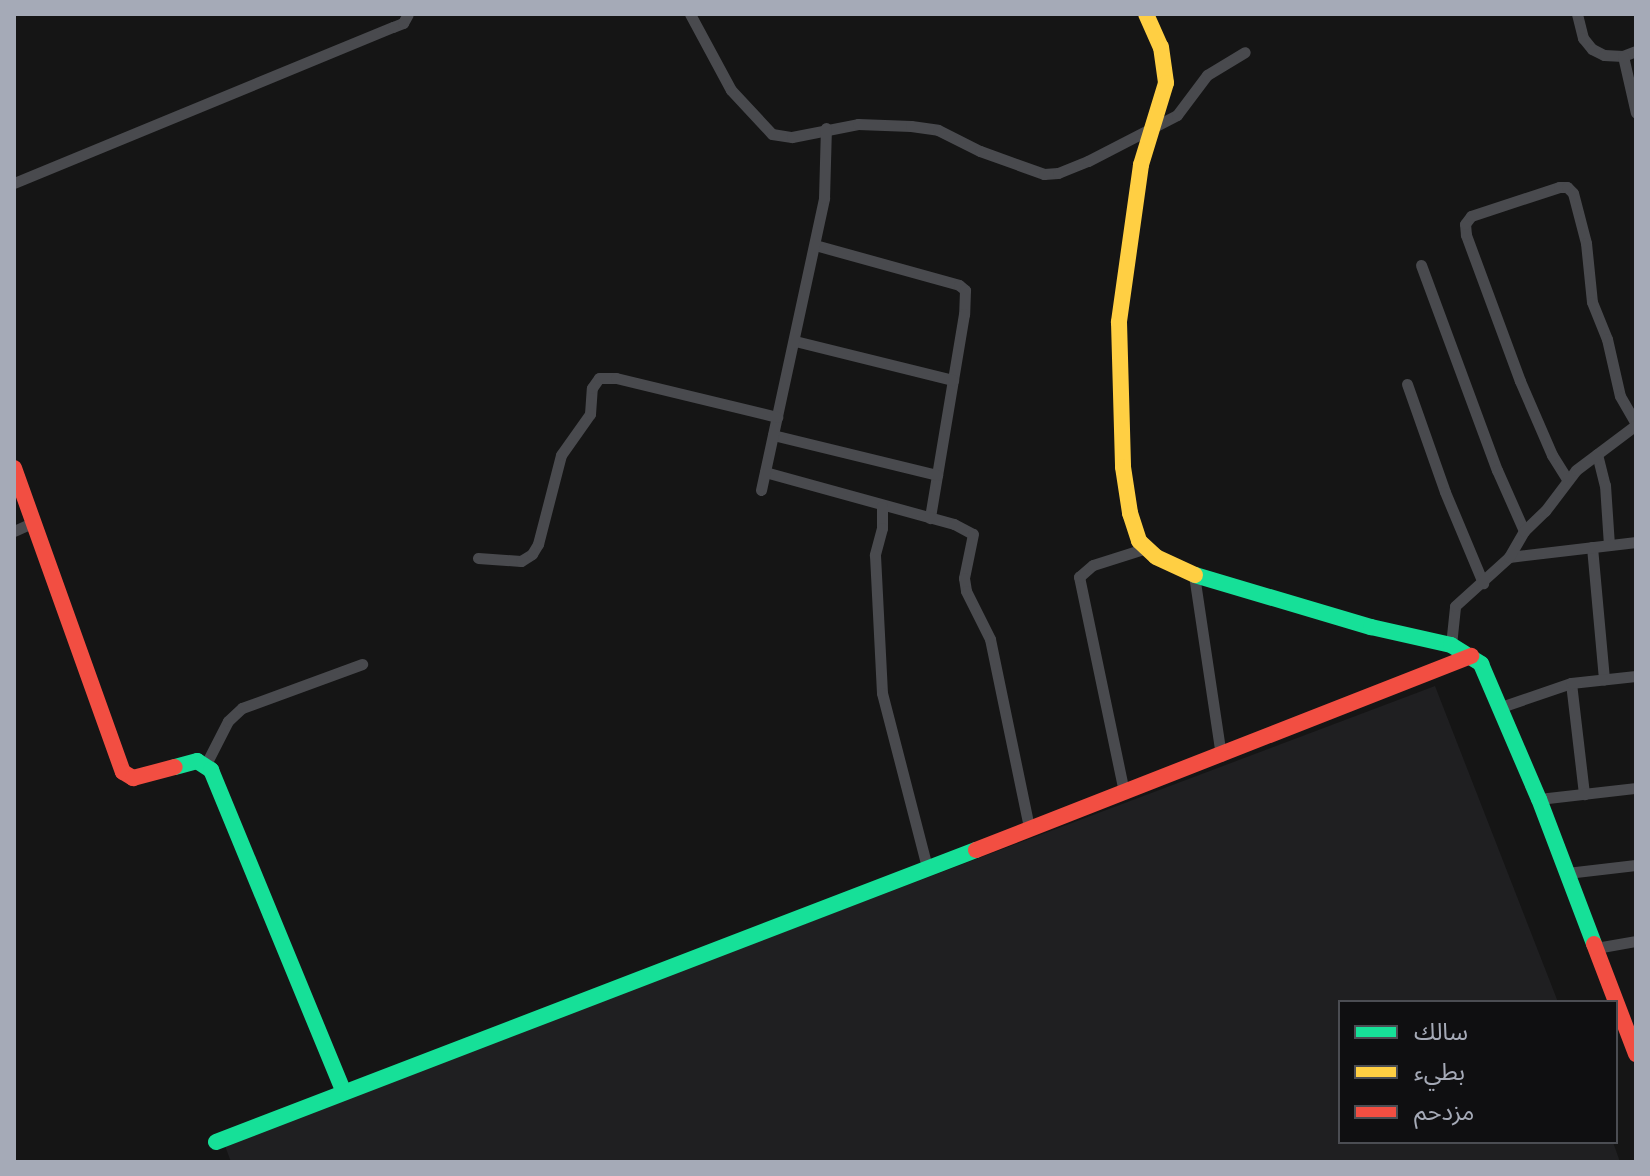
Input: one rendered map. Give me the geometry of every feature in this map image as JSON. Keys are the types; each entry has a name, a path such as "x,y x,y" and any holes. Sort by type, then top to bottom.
{"street":[{"path":"14,183 403,23 408,14"},
{"path":"690,14 731,90 772,134 792,137 858,124 938,130 980,151 1044,174 1058,173 1088,161 1183,110 1207,75 1245,52"},
{"path":"1146,14 1161,47 1165,71 1163,93 1141,165 1119,322 1123,467 1130,513 1139,541 1156,557 1194,575 1371,627 1451,645 1481,664 1539,799 1616,1000"},
{"path":"1577,14 1583,38 1592,49 1604,55 1623,56 1636,51"},
{"path":"1623,56 1636,113"},
{"path":"761,490 824,198 826,128"},
{"path":"1451,645 1455,606 1509,557 1524,531 1545,511 1567,479 1636,425 1620,396 1607,339 1592,302 1586,243 1573,193 1567,187 1559,187 1471,216 1465,224 1466,235 1515,369 1552,455 1567,479"},
{"path":"815,245 959,285 965,290 930,518"},
{"path":"1421,265 1497,470 1524,531"},
{"path":"795,341 953,380"},
{"path":"478,558 521,561 532,554 538,544 561,455 590,414 592,388 599,378 616,378 777,417"},
{"path":"1407,384 1445,492 1483,583"},
{"path":"773,435 937,475"},
{"path":"1597,454 1605,485 1609,545"},
{"path":"14,468 123,772 133,778 197,761 206,764 343,1091"},
{"path":"765,472 930,518 973,534 964,578 966,591 990,639 1029,828"},
{"path":"882,506 882,528 875,555 882,693 927,867"},
{"path":"882,528 903,511"},
{"path":"14,531 34,522"},
{"path":"1509,557 1636,542"},
{"path":"1592,547 1604,679"},
{"path":"1124,792 1079,577 1093,565 1147,548"},
{"path":"1194,575 1221,756"},
{"path":"216,1142 1221,756 1471,656"},
{"path":"206,764 228,721 242,708 362,664"},
{"path":"1501,707 1571,683 1636,676"},
{"path":"1571,683 1584,794"},
{"path":"1539,799 1636,788"},
{"path":"1567,873 1636,865"},
{"path":"1596,948 1636,941"},
{"path":"1618,1006 1636,1054"}],"shaded area":[{"path":"1435,686 1557,1000 1338,1000 1338,1144 1614,1144 1620,1162 231,1162 224,1143"}],"traffic: fast":[{"path":"1195,575 1371,627 1451,645 1481,664 1539,799 1594,944"},
{"path":"175,767 197,761 211,770 343,1091"},
{"path":"216,1142 976,850"}],"traffic: slow":[{"path":"1146,14 1161,47 1166,83 1141,165 1119,322 1123,467 1130,513 1139,541 1156,557 1195,575"}],"traffic: jam":[{"path":"14,468 123,772 133,778 175,767"},
{"path":"976,850 1471,656"},
{"path":"1594,944 1615,1000"},
{"path":"1618,1007 1636,1054"}]}
